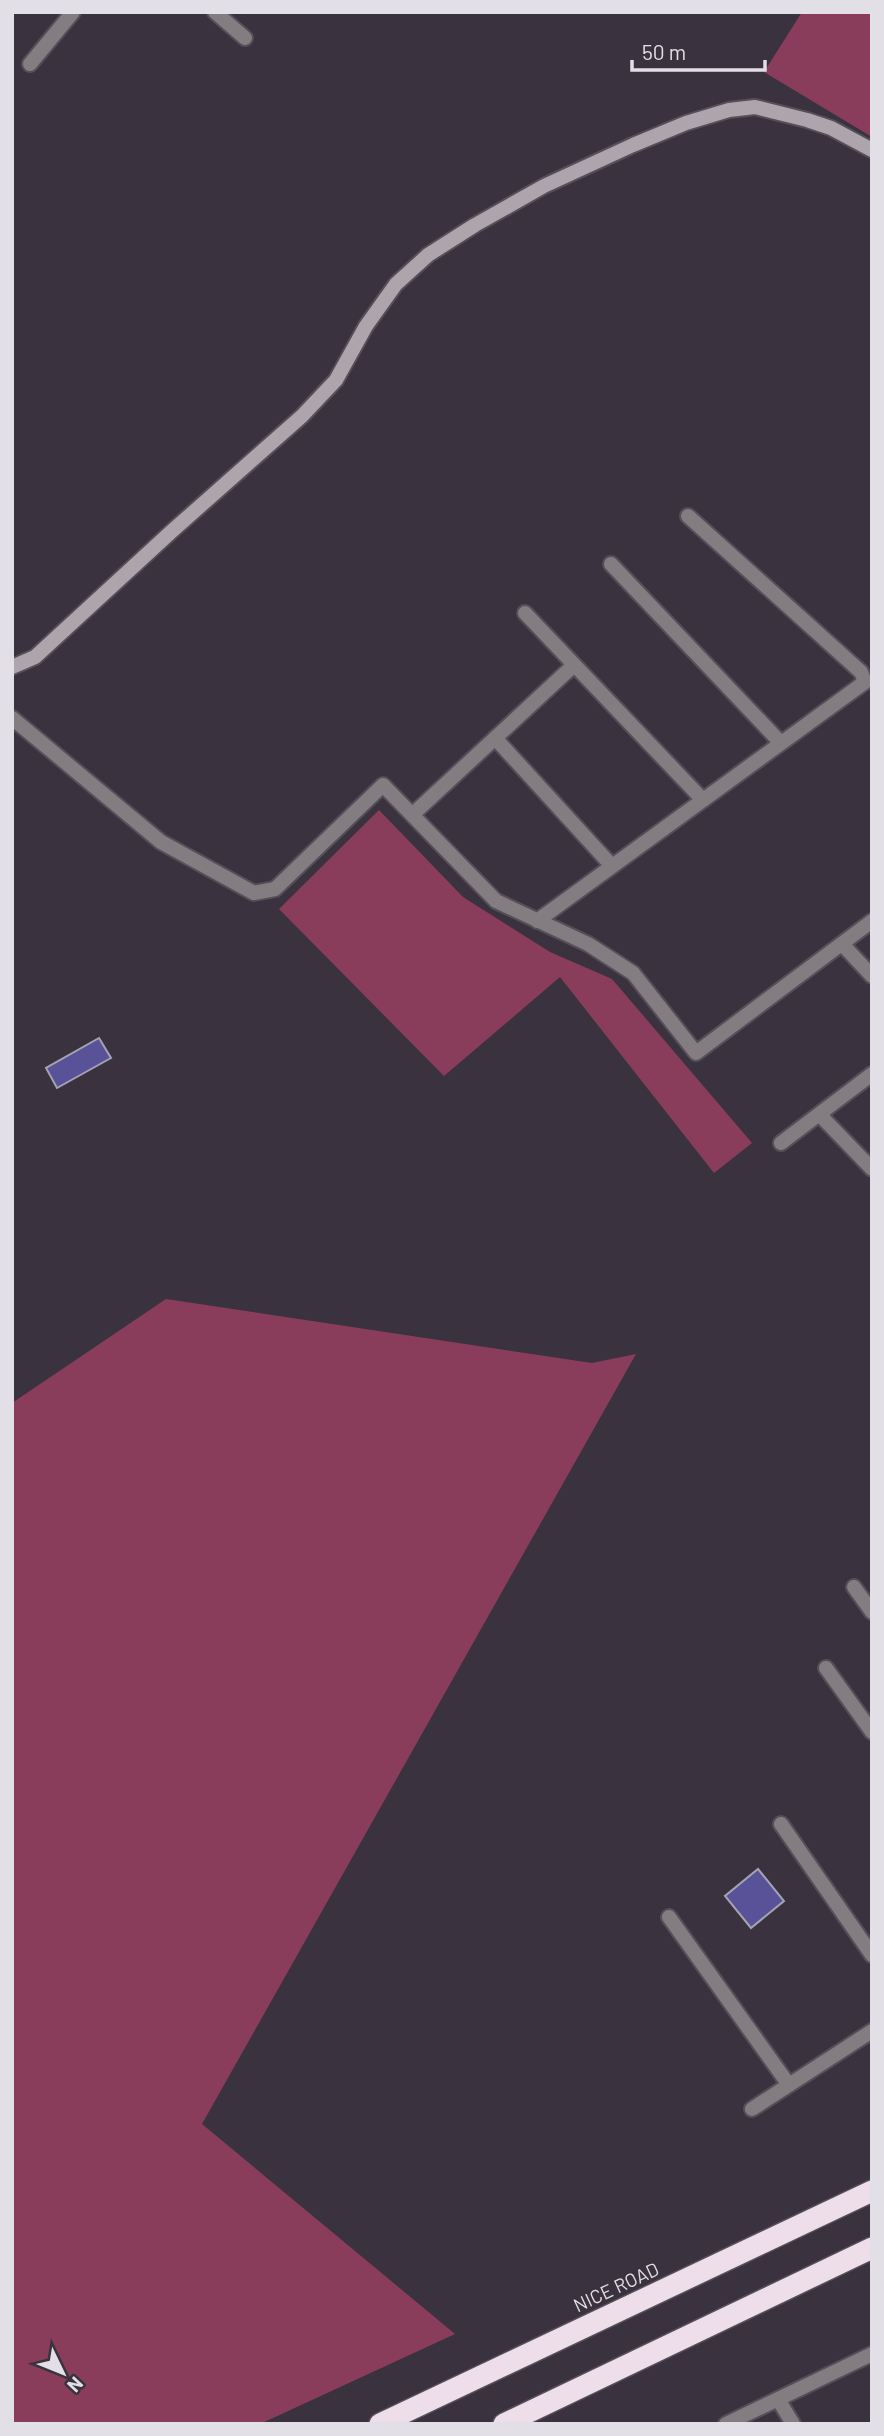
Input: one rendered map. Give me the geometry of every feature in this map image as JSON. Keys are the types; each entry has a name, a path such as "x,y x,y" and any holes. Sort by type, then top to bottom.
{"highway":[{"name":"NICE ROAD","path":"380,2424 872,2191"},
{"path":"504,2424 872,2248"}],"street":[{"path":"30,64 73,12"},
{"path":"215,12 245,38"},
{"path":"12,667 35,657 302,416 336,380 366,327 396,284 429,255 475,225 544,186 597,161 686,123 729,110 755,107 807,120 831,128 872,150"},
{"path":"537,921 865,682 860,672 688,516"},
{"path":"611,564 781,743"},
{"path":"524,613 703,800"},
{"path":"412,815 575,665"},
{"path":"12,718 161,842 254,893 275,889 383,785 496,901 588,944 633,973 696,1053 872,921"},
{"path":"495,738 612,866"},
{"path":"842,943 872,976"},
{"path":"781,1143 872,1074"},
{"path":"819,1114 872,1169"},
{"path":"854,1587 872,1612"},
{"path":"825,1668 872,1732"},
{"path":"781,1824 872,1955"},
{"path":"669,1917 789,2085"},
{"path":"752,2109 872,2031"},
{"path":"726,2424 872,2354"},
{"path":"778,2399 793,2424"}],"shaded area":[{"path":"802,12 872,12 872,137 764,72"},
{"path":"379,810 463,897 550,952 612,979 752,1143 714,1173 560,977 444,1076 279,909"},
{"path":"166,1299 592,1363 636,1354 202,2124 455,2334 260,2424 12,2424 12,1403"}],"building":[{"path":"99,1038 111,1058 57,1088 46,1068"},
{"path":"758,1869 784,1901 751,1928 725,1896"}]}
